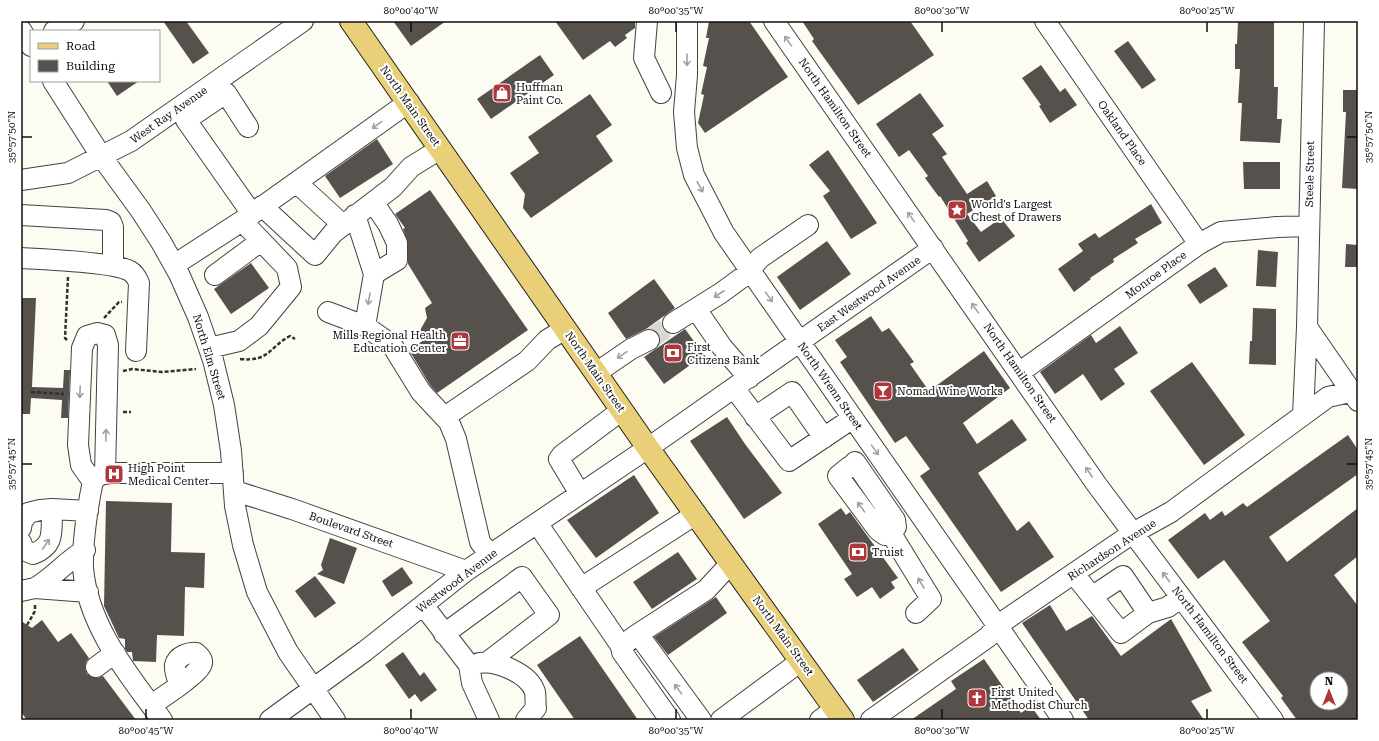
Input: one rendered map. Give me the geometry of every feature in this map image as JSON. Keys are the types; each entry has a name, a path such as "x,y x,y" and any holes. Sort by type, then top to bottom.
{"main road":[{"name":"North Main Street","path":"351,21 648,448 801,662 835,717"}],"street":[{"path":"56,30 74,21"},
{"name":"West Ray Avenue","path":"21,180 68,173 182,115 303,21"},
{"path":"647,21 644,58 661,93"},
{"name":"North Hamilton Street","path":"774,21 1020,372 1097,485 1273,720"},
{"name":"Oakland Place","path":"1045,21 1199,244"},
{"name":"Steele Street","path":"1303,415 1307,327 1314,21"},
{"name":"North Wrenn Street","path":"689,26 684,112 685,135 694,175 724,233 1063,720"},
{"path":"21,30 30,44"},
{"name":"North Elm Street","path":"54,82 101,156 141,211 174,265 198,317 209,348 224,405 234,482 235,506 243,545 257,592 288,652 335,720"},
{"path":"209,348 239,341 259,326 291,288 287,268 261,241 252,214 182,115 226,93 248,128"},
{"path":"174,265 297,183 408,102"},
{"path":"252,214 315,255 333,233 393,187 411,167 440,149"},
{"path":"297,183 349,220 364,248 374,274 365,326"},
{"path":"373,202 388,224 397,243 397,260 374,274"},
{"path":"21,215 106,220 111,222 113,227 113,266"},
{"path":"673,323 696,309 750,271 760,258 808,225"},
{"name":"Monroe Place","path":"1020,372 1199,244 1222,232 1277,227 1309,226"},
{"path":"215,275 261,241"},
{"name":"East Westwood Avenue","path":"648,448 800,343 933,248"},
{"path":"21,258 113,266 128,270 135,275 139,283 136,351"},
{"path":"696,309 722,347 742,383 755,417 789,461 853,418"},
{"path":"328,312 365,326 392,346 421,392 449,422 456,438 480,542 490,555"},
{"path":"1307,327 1355,395"},
{"path":"449,422 449,414 527,361 547,340 565,329"},
{"path":"99,478 81,465 78,445 81,352 87,336 97,333 105,335 108,346 99,478 88,511 83,568 88,592 96,620 115,653 157,713 179,685"},
{"path":"596,373 631,349 649,340"},
{"path":"755,417 792,392 824,438"},
{"name":"Richardson Avenue","path":"871,720 988,637 998,625 1133,533 1171,512 1328,397 1355,395"},
{"path":"580,494 559,459 562,454 622,410"},
{"name":"Westwood Avenue","path":"270,720 365,651 466,571 648,448"},
{"path":"852,464 895,520 898,544"},
{"name":"Boulevard Street","path":"99,478 234,482 292,509 466,571"},
{"path":"21,528 22,522 28,514 40,510 88,511"},
{"path":"21,542 24,550 33,554 44,549 51,537 52,510"},
{"path":"581,588 696,514"},
{"path":"881,517 931,599 916,613"},
{"path":"537,523 621,646 622,652 670,720"},
{"path":"28,590 45,583 72,557 85,550"},
{"path":"621,646 706,590 731,563"},
{"path":"1074,574 1121,633 1148,613 1168,607 1181,597"},
{"path":"1092,596 1122,576 1148,613"},
{"path":"444,634 522,577 550,615 489,662"},
{"path":"28,590 88,592"},
{"path":"423,605 469,665 472,683 489,720"},
{"path":"638,634 701,720"},
{"path":"96,667 115,653"},
{"path":"469,665 489,662 510,668 524,677 535,691 536,708 526,720"},
{"path":"721,720 801,662"}],"path":[{"path":"68,262 65,338 81,352"},
{"path":"97,333 100,322 119,302 138,303"},
{"path":"234,358 250,360 261,358 268,355 290,336 295,339"},
{"path":"118,373 132,369 162,372 196,369"},
{"path":"31,392 80,395"}],"building":[{"path":"163,21 186,21 209,53 193,64"},
{"path":"393,21 446,21 411,46"},
{"path":"555,21 635,21 635,28 625,35 627,38 615,47 610,41 583,60"},
{"path":"709,21 749,21 788,77 705,133 698,123 704,95 701,94 707,67 703,66 709,38 706,38"},
{"path":"802,21 910,21 934,55 858,105 812,41 814,39"},
{"path":"1238,21 1274,21 1274,87 1278,87 1277,119 1282,119 1280,143 1240,141 1242,103 1238,103 1240,69 1235,69 1235,44 1237,44"},
{"path":"1128,41 1156,80 1142,89 1114,51"},
{"path":"540,55 554,75 491,119 477,99"},
{"path":"1041,65 1060,92 1065,88 1077,105 1050,123 1039,106 1041,105 1022,78"},
{"path":"108,82 138,82 117,96"},
{"path":"1343,90 1358,90 1358,189 1342,188 1346,112 1343,112"},
{"path":"920,93 944,126 932,134 947,154 942,157 967,194 987,181 996,196 967,214 981,232 1001,218 1015,236 979,262 966,243 968,241 940,196 939,197 925,178 928,176 909,150 899,157 876,124"},
{"path":"590,94 612,125 596,136 613,161 531,218 523,208 525,194 510,173 539,153 528,137"},
{"path":"377,139 393,164 340,198 325,176"},
{"path":"828,150 877,223 851,239 823,196 830,191 809,165"},
{"path":"1243,162 1280,162 1280,189 1244,189"},
{"path":"430,190 528,330 437,393 430,385 409,350 424,340 419,332 427,318 425,308 432,303 408,264 408,243 403,229 405,228 395,214"},
{"path":"1151,204 1162,223 1135,239 1138,243 1113,259 1114,262 1090,278 1091,279 1074,292 1058,269 1083,251 1078,244 1095,233 1099,238"},
{"path":"827,241 851,274 800,310 777,277"},
{"path":"1346,244 1358,245 1358,267 1345,267"},
{"path":"1258,250 1278,252 1276,287 1256,286"},
{"path":"251,263 269,288 231,314 214,289"},
{"path":"1215,267 1228,286 1200,304 1187,285"},
{"path":"654,279 675,308 646,329 626,339 608,313"},
{"path":"21,298 36,298 32,387 63,388 64,370 70,370 68,418 61,418 62,400 31,398 30,414 21,414"},
{"path":"1253,308 1276,309 1276,365 1249,364 1250,341 1252,341"},
{"path":"871,316 882,332 889,328 914,362 910,364 929,391 984,351 1010,388 963,423 977,444 1012,419 1027,440 978,473 1017,531 1029,521 1054,557 1001,592 920,476 930,469 906,436 895,443 840,362 847,357 835,340"},
{"path":"1120,326 1138,353 1114,369 1125,384 1101,401 1083,374 1055,394 1040,372 1091,335 1096,343"},
{"path":"685,329 704,355 664,384 644,357"},
{"path":"1192,362 1245,435 1204,465 1150,391"},
{"path":"727,417 745,444 782,493 744,519 690,441"},
{"path":"1348,435 1358,450 1358,474 1269,537 1287,562 1358,508 1358,556 1334,575 1358,606 1358,720 1297,720 1281,698 1283,696 1242,642 1270,621 1224,560 1198,579 1168,540 1205,513 1210,520 1222,511 1225,516 1243,503 1247,507"},
{"path":"634,475 659,513 596,558 567,520"},
{"path":"106,501 172,503 171,552 205,553 204,588 185,587 184,636 157,635 156,662 133,661 132,652 127,652 125,649 125,639 119,638 104,606"},
{"path":"841,508 846,515 850,512 898,578 891,582 895,588 880,599 872,587 857,597 844,579 852,574 818,524"},
{"path":"330,538 357,548 344,584 317,574 323,570 321,565"},
{"path":"678,552 697,579 652,609 633,582"},
{"path":"402,567 413,583 392,597 382,581"},
{"path":"315,576 336,603 315,618 295,591"},
{"path":"716,597 727,613 668,655 654,637"},
{"path":"1050,605 1066,631 1092,616 1121,656 1171,619 1212,691 1191,701 1204,720 1089,720 1022,623"},
{"path":"42,620 58,642 71,633 89,658 86,662 85,668 87,674 97,678 103,676 136,720 27,720 21,712 21,621 32,628"},
{"path":"580,636 638,720 575,720 537,665"},
{"path":"903,648 919,670 873,702 857,680"},
{"path":"403,652 420,676 424,672 437,690 421,702 415,694 409,699 385,665"},
{"name":"First United Methodist Church","path":"984,659 1021,713 1031,706 1041,720 911,720 956,689 951,681"}],"tunnel":[{"path":"649,340 673,323"}],"place":[{"name":"Huffman Paint Co.","path":"502,93"},
{"name":"World's Largest Chest of Drawers","path":"957,210"},
{"name":"Mills Regional Health Education Center","path":"460,341"},
{"name":"First Citizens Bank","path":"673,353"},
{"name":"Nomad Wine Works","path":"883,391"},
{"name":"High Point Medical Center","path":"114,474"},
{"name":"Truist","path":"858,552"},
{"name":"First United Methodist Church","path":"977,698"}]}
